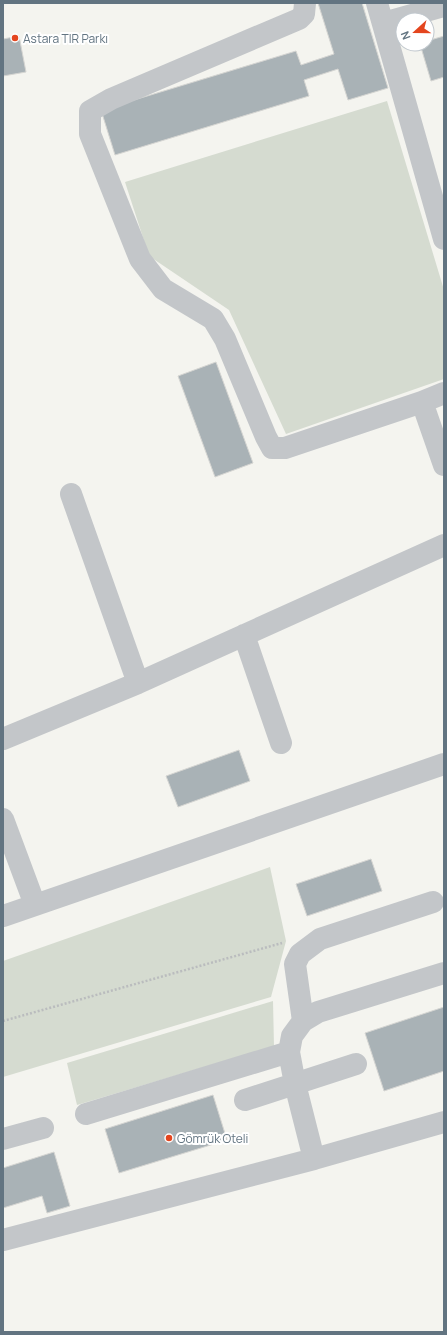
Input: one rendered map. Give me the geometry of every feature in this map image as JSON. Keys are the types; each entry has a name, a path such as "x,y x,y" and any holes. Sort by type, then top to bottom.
{"street":[{"path":"305,3 304,14 299,19 111,98 90,111 90,134 140,259 163,289 213,319 225,339 272,448 285,448 422,402 444,393"},
{"path":"444,6 380,13 444,239"},
{"path":"422,402 444,465"},
{"path":"71,494 138,683"},
{"path":"3,739 138,683 444,545"},
{"path":"244,635 281,743"},
{"path":"3,916 444,764"},
{"path":"3,819 35,905"},
{"path":"303,1021 295,964 300,954 320,939 433,902"},
{"path":"314,1159 295,1084 289,1052 292,1036 303,1021 318,1012 444,972"},
{"path":"86,1114 289,1052"},
{"path":"245,1100 356,1064"},
{"path":"3,1240 314,1159 444,1122"},
{"path":"3,1139 43,1128"}],"path":[{"path":"3,1021 286,941"}],"shaded area":[{"path":"387,101 444,290 444,379 286,434 229,310 149,256 125,182"},
{"path":"270,867 286,941 271,997 3,1077 3,961"},
{"path":"273,1001 274,1046 77,1105 67,1063"}],"building":[{"path":"318,3 362,3 388,88 348,100 338,69 304,80 309,96 115,155 101,110 296,51 301,65 334,54"},
{"path":"19,36 26,72 3,76 3,39"},
{"path":"444,36 444,77 431,81 422,52 435,52 435,39"},
{"path":"216,362 253,463 215,477 178,376"},
{"path":"239,750 250,781 178,807 166,776"},
{"path":"371,859 382,891 307,916 296,884"},
{"path":"444,1007 444,1071 384,1091 365,1033"},
{"path":"213,1095 227,1140 119,1173 105,1129"},
{"path":"54,1152 70,1206 47,1213 42,1196 3,1208 3,1168"}],"place":[{"name":"Astara TIR Parkı","path":"15,38"},
{"name":"Gömrük Oteli","path":"169,1138"}]}
